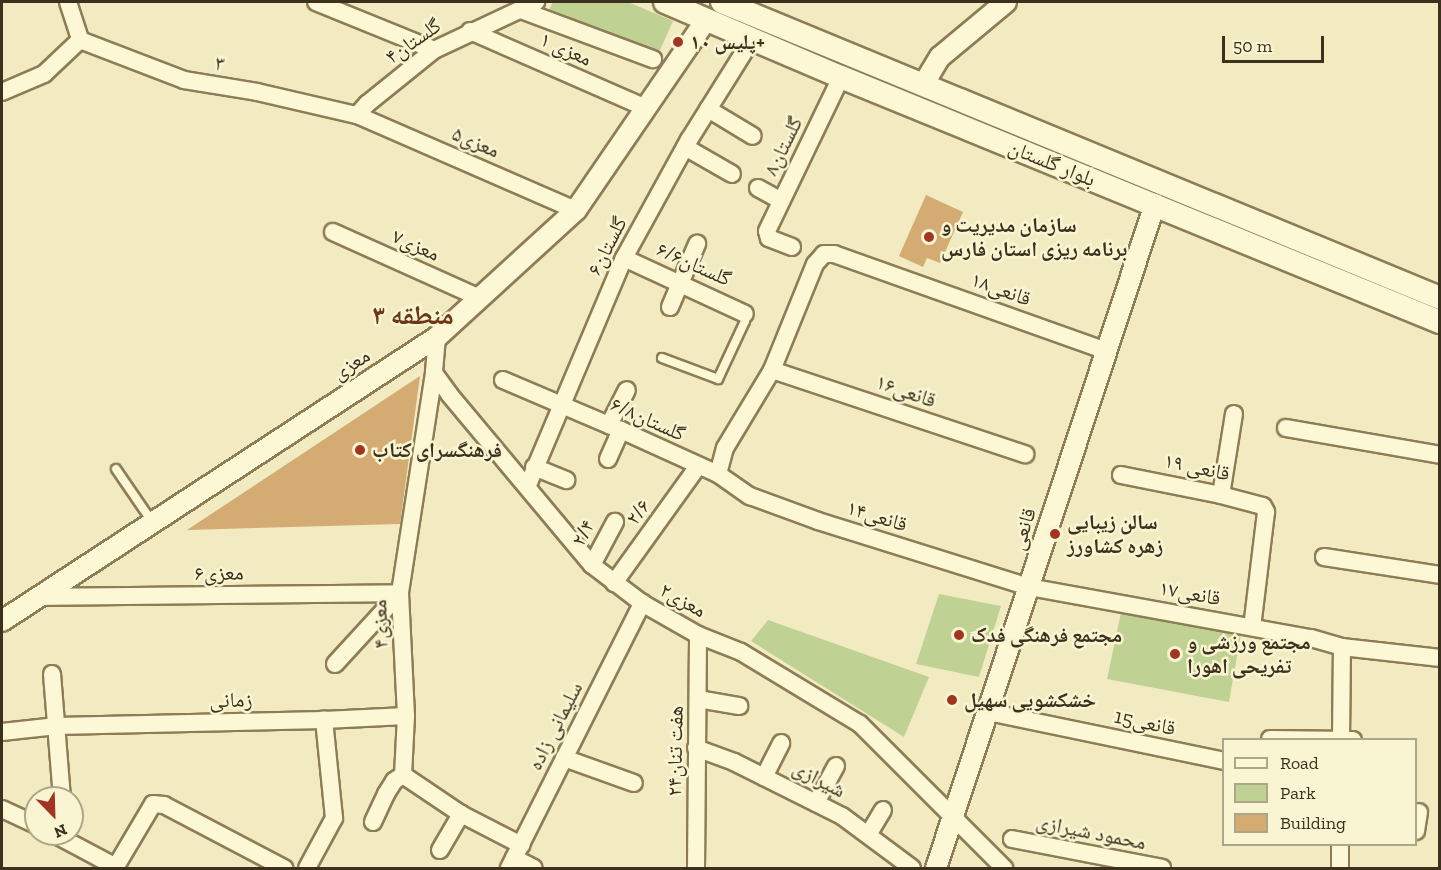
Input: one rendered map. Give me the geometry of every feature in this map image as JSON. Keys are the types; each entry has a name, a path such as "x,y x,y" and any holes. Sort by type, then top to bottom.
{"main road":[{"name":"بلوار گلستان","path":"665,2 841,77 1440,322"},
{"name":"بلوار گلستان","path":"722,2 751,8 923,85 1440,298"},
{"path":"1370,294 1378,272"}],"street":[{"path":"2,92 44,74 80,40 68,2"},
{"path":"316,2 434,50"},
{"path":"923,85 940,57 1006,2"},
{"path":"529,6 653,59"},
{"name":"گلستان۴","path":"357,115 367,104 434,50 470,31 529,6"},
{"name":"معزی","path":"2,621 437,337 576,210 706,20"},
{"name":"معزی ۱","path":"470,31 644,108"},
{"name":"گلستان۶","path":"528,485 624,258 685,147 752,39"},
{"name":"۳","path":"80,40 184,80 257,92 357,115"},
{"name":"گلستان۸","path":"792,247 766,235 841,77"},
{"path":"708,109 753,136"},
{"name":"۵معزی","path":"357,115 576,210"},
{"path":"685,147 732,174"},
{"path":"758,188 781,201"},
{"name":"قانعی","path":"936,868 1155,204"},
{"name":"۷معزی","path":"333,232 480,298"},
{"path":"670,308 697,244"},
{"name":"۱۸قانعی","path":"772,370 815,264 824,254 834,254 1107,351"},
{"name":"۶/۶گلستان","path":"624,258 681,282 745,314"},
{"name":"۴معزی","path":"404,775 406,716 400,593 434,373 437,337"},
{"path":"717,474 725,448 772,370"},
{"name":"۱۶قانعی","path":"772,370 1025,454"},
{"name":"۲معزی","path":"434,373 592,565 642,603 698,635 741,652 860,724 1004,868"},
{"name":"۶/۸گلستان","path":"503,380 615,427 717,474"},
{"path":"608,459 627,390"},
{"path":"1221,495 1234,414"},
{"path":"1286,428 1440,455"},
{"name":"۲/۶","path":"614,583 698,466"},
{"path":"534,467 567,480"},
{"name":"۱۴قانعی","path":"717,474 750,496 818,521 1029,587"},
{"name":"قانعی ۱۹","path":"1121,475 1263,506 1266,512 1252,627"},
{"name":"۲/۴","path":"592,565 615,522"},
{"path":"1324,557 1440,575"},
{"name":"۱۷قانعی","path":"1029,587 1311,638 1342,647 1440,658"},
{"path":"335,664 400,593"},
{"name":"۶معزی","path":"38,597 400,593"},
{"name":"سلیمانی زاده","path":"514,857 642,603"},
{"name":"هفت تنان۲۴","path":"696,868 698,635"},
{"path":"1342,647 1345,738"},
{"path":"52,674 61,786"},
{"path":"698,699 739,706"},
{"name":"15قانعی","path":"988,712 1222,761"},
{"name":"زمانی","path":"2,732 57,726 406,716"},
{"path":"307,868 334,818 324,720"},
{"path":"764,777 781,743"},
{"name":"شیرازی","path":"696,748 734,762 842,816 912,868"},
{"path":"564,758 634,783"},
{"path":"816,803 836,766"},
{"path":"373,822 394,781 404,775 461,814 514,857 534,868"},
{"path":"78,846 116,868 153,804 164,805 284,868"},
{"path":"2,809 24,819"},
{"path":"868,835 883,810"},
{"path":"1417,825 1419,812"},
{"path":"440,850 461,814"},
{"name":"محمود شیرازی","path":"1012,839 1162,868"},
{"path":"1340,846 1340,868"}],"lane":[{"path":"662,358 718,379 745,321 745,314"},
{"path":"116,469 153,523"}],"green space":[{"path":"553,2 628,2 673,21 657,57 549,10"},
{"name":"مجتمع فرهنگی فدک","path":"939,594 1001,606 979,677 916,664"},
{"name":"مجتمع ورزشی و تفریحی اهورا","path":"1122,608 1242,628 1229,702 1107,679"},
{"path":"768,620 929,677 904,737 751,641"}],"building":[{"name":"سازمان مدیریت و برنامه ریزی استان فارس","path":"926,195 963,212 940,263 927,258 923,267 899,256"},
{"name":"فرهنگسرای کتاب","path":"420,376 400,524 187,530"}],"place":[{"name":"پلیس ۱۰+","path":"678,42"},
{"name":"سازمان مدیریت و برنامه ریزی استان فارس","path":"929,237"},
{"name":"فرهنگسرای کتاب","path":"360,450"},
{"name":"سالن زیبایی زهره کشاورز","path":"1055,534"},
{"name":"مجتمع فرهنگی فدک","path":"959,635"},
{"name":"مجتمع ورزشی و تفریحی اهورا","path":"1175,654"},
{"name":"خشکشویی سهیل","path":"952,700"}],"district":[{"name":"منطقه ۳","path":"413,316"}]}
